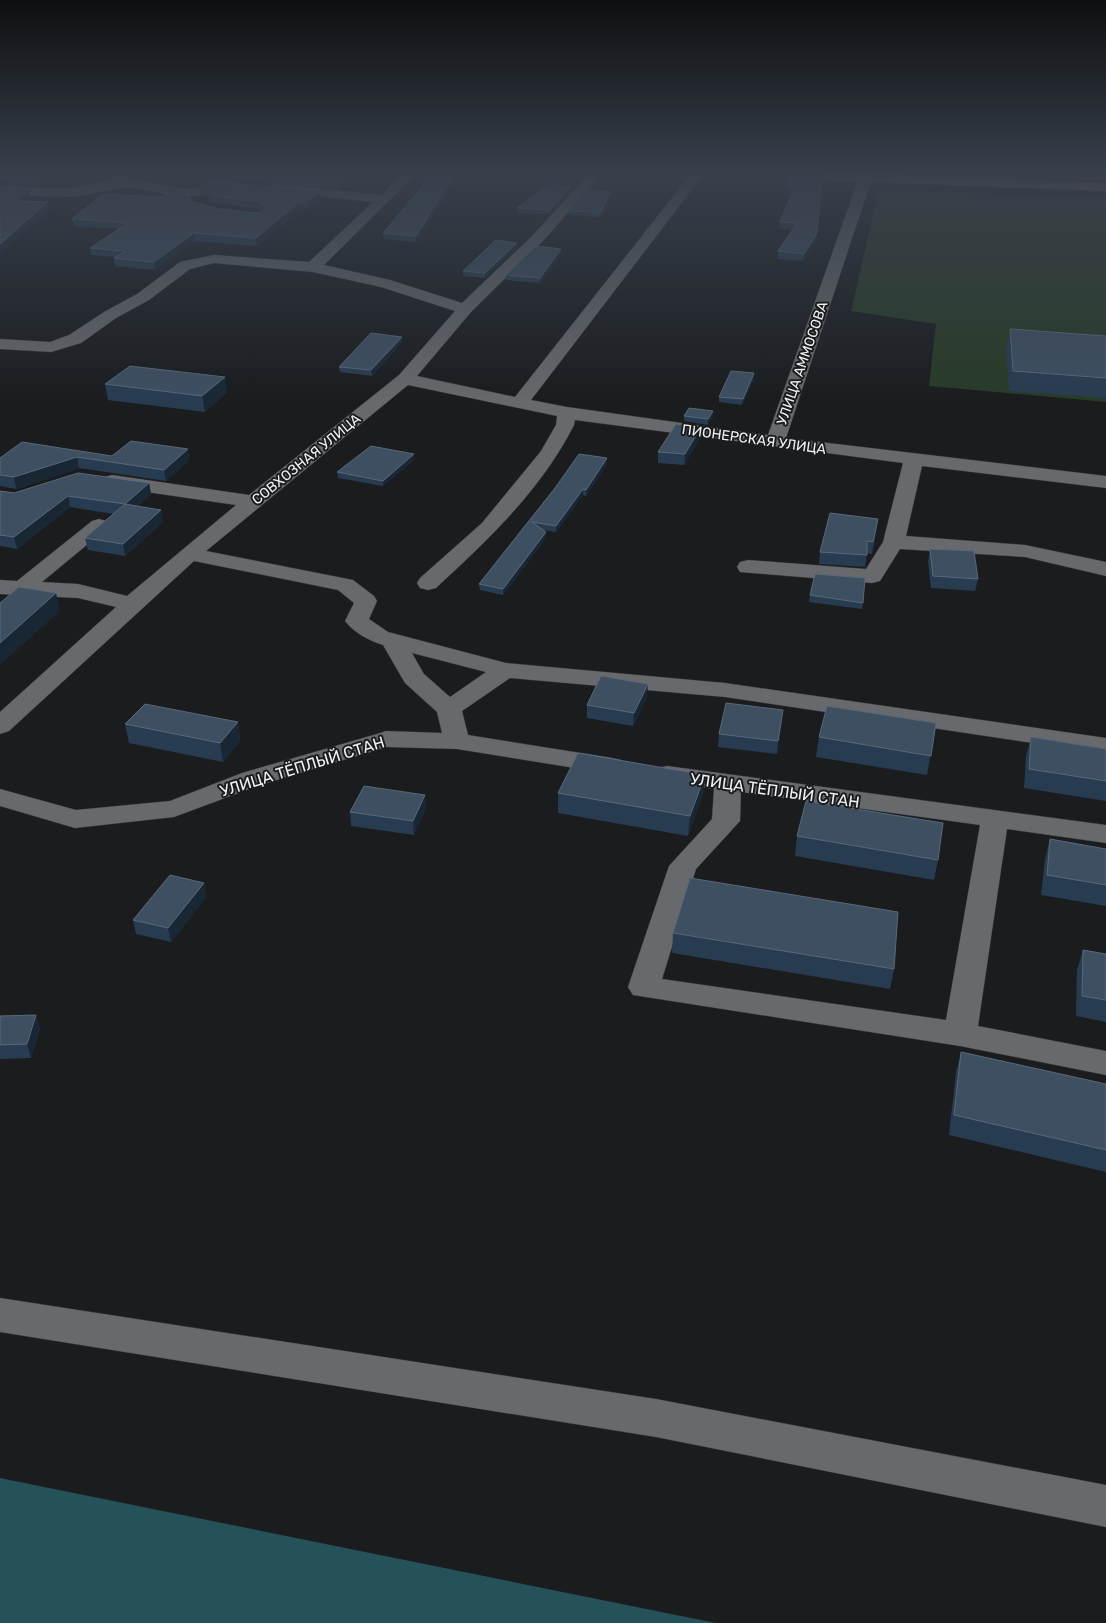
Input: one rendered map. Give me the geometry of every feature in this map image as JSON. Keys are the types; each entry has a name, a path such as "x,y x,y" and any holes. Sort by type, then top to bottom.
{"street":[{"path":"313,267 330,251"},
{"name":"СОВХОЗНАЯ УЛИЦА","path":"0,726 189,554 405,379 465,309 526,251"},
{"path":"519,404 638,251"},
{"name":"УЛИЦА АММОСОВА","path":"776,442 837,251"},
{"path":"0,344 51,347 75,339 110,314 143,297 185,265 214,259 313,267 385,282 465,309"},
{"name":"ПИОНЕРСКАЯ УЛИЦА","path":"405,379 566,413 776,442 1106,482"},
{"path":"428,583 489,527 550,453 565,425 566,413"},
{"path":"748,568 872,576 894,542 914,459"},
{"path":"98,479 254,502"},
{"path":"22,588 99,525"},
{"path":"894,542 1025,551 1106,570"},
{"path":"189,554 346,585 366,600 357,621 380,637 506,670 725,690 1106,746"},
{"path":"0,586 78,591 132,604"},
{"path":"393,641 414,678 449,709 457,741"},
{"path":"449,709 506,670"},
{"name":"УЛИЦА ТЁПЛЫЙ СТАН","path":"0,798 75,819 174,808 251,779 386,739 457,741 728,784 1106,834"},
{"path":"728,784 726,821 683,866 644,987 960,1034 1106,1063"},
{"path":"960,1034 996,819"},
{"path":"0,1315 656,1418 1106,1506"}],"green space":[{"path":"865,251 1106,251 1106,402 929,386 936,324 851,311"}],"water":[{"path":"0,1478 696,1619 716,1623 0,1623"}],"building":[{"path":"122,251 170,251 154,262 114,258 125,251"},
{"path":"485,251 509,251 485,273 463,271"},
{"path":"531,251 560,251 540,278 506,275"},
{"path":"778,251 806,251 804,254"},
{"path":"1010,329 1106,336 1106,378 1013,371"},
{"path":"371,333 402,337 371,370 339,367"},
{"path":"130,366 225,377 202,396 105,384"},
{"path":"731,371 754,373 743,399 719,397"},
{"path":"689,408 713,411 708,419 684,416"},
{"path":"676,424 701,427 685,454 658,452"},
{"path":"131,441 188,449 164,470 77,457 14,477 0,475 0,458 22,442 112,456"},
{"path":"371,446 414,454 383,481 337,472"},
{"path":"579,454 607,458 586,490 583,489 556,526 532,522 546,532 503,589 479,584 555,488"},
{"path":"78,473 149,483 125,504 68,496 14,537 0,535 0,491 14,493"},
{"path":"125,504 161,510 123,544 85,538"},
{"path":"830,513 878,519 873,542 867,541 867,555 820,552"},
{"path":"930,549 974,551 978,579 933,576"},
{"path":"815,574 865,578 863,603 810,595"},
{"path":"19,587 56,593 0,643 0,603"},
{"path":"601,676 648,684 634,713 587,705"},
{"path":"726,703 783,710 778,741 719,734"},
{"path":"145,704 238,722 220,743 125,724"},
{"path":"827,706 936,723 931,756 819,737"},
{"path":"1031,737 1106,749 1106,781 1029,769"},
{"path":"578,753 705,775 690,816 558,793"},
{"path":"364,786 425,795 413,821 350,812"},
{"path":"806,801 943,823 938,860 797,836"},
{"path":"1050,839 1106,849 1106,885 1047,875"},
{"path":"170,875 204,883 168,928 133,920"},
{"path":"690,878 898,912 894,969 673,933"},
{"path":"1083,950 1106,954 1106,1000 1082,996"},
{"path":"36,1015 27,1044 0,1045 0,1016"},
{"path":"961,1052 1106,1084 1106,1150 954,1115"}]}
